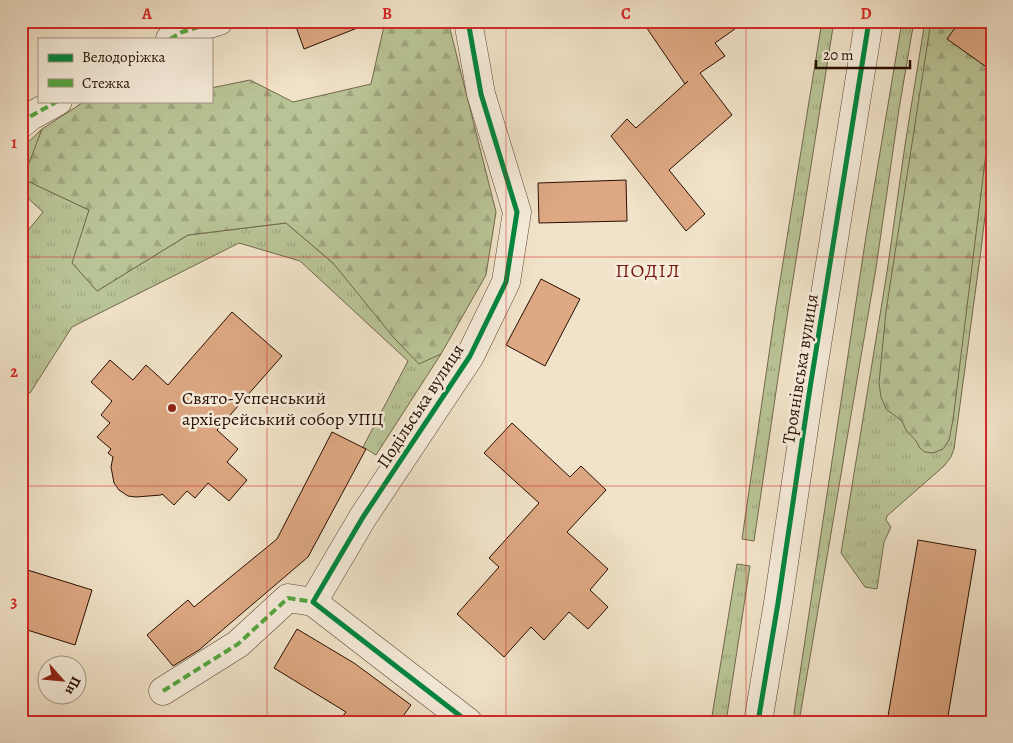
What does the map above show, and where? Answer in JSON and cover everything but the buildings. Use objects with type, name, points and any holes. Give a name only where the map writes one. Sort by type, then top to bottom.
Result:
[{"type":"street","points":[[172,38],[182,32],[219,21]]},
{"type":"street","name":"Подільська вулиця","points":[[312,602],[363,517],[470,356],[506,282],[517,212],[481,94],[468,21]]},
{"type":"street","name":"Троянівська вулиця","points":[[758,722],[869,21]]},
{"type":"street","points":[[21,124],[56,102]]},
{"type":"street","points":[[163,691],[238,644],[288,598],[312,602],[468,722]]},
{"type":"green space","points":[[383,21],[448,21],[496,212],[486,275],[441,354],[419,364],[394,338],[333,263],[286,223],[188,235],[97,291],[72,263],[89,210],[23,179],[42,129],[83,102],[212,102],[212,88],[250,80],[293,102],[371,84],[384,26]]},
{"type":"green space","points":[[822,21],[834,21],[754,541],[742,539],[776,306]]},
{"type":"green space","points":[[902,21],[914,21],[876,268],[799,722],[797,722],[794,713],[866,236]]},
{"type":"green space","points":[[925,21],[982,21],[992,66],[992,156],[954,449],[944,466],[887,516],[886,520],[891,527],[884,542],[877,589],[865,587],[841,553],[887,272]]},
{"type":"green space","points":[[931,21],[979,21],[974,54],[990,70],[992,75],[992,134],[986,153],[953,420],[949,440],[943,449],[933,453],[925,452],[920,448],[906,430],[902,421],[886,409],[881,397],[879,383],[886,311]]},
{"type":"green space","points":[[42,129],[24,179],[89,210],[73,263],[97,291],[188,235],[286,223],[333,263],[419,363],[441,354],[376,455],[363,447],[408,361],[300,261],[239,243],[72,327],[30,393],[21,391],[21,239],[43,212],[21,192],[21,149]]},
{"type":"green space","points":[[737,564],[750,566],[726,722],[711,722]]},
{"type":"marked path","points":[[172,38],[182,32],[219,21]]},
{"type":"marked path","points":[[21,124],[56,102]]},
{"type":"marked path","points":[[163,691],[238,644],[288,598],[313,602]]},
{"type":"cycle path","points":[[468,21],[481,94],[517,212],[506,282],[470,356],[363,517],[313,602],[468,722]]},
{"type":"cycle path","points":[[758,722],[869,21]]},
{"type":"place","name":"Свято-Успенський архієрейський собор УПЦ","points":[[172,408]]},
{"type":"district","name":"ПОДІЛ","points":[[648,270]]}]
